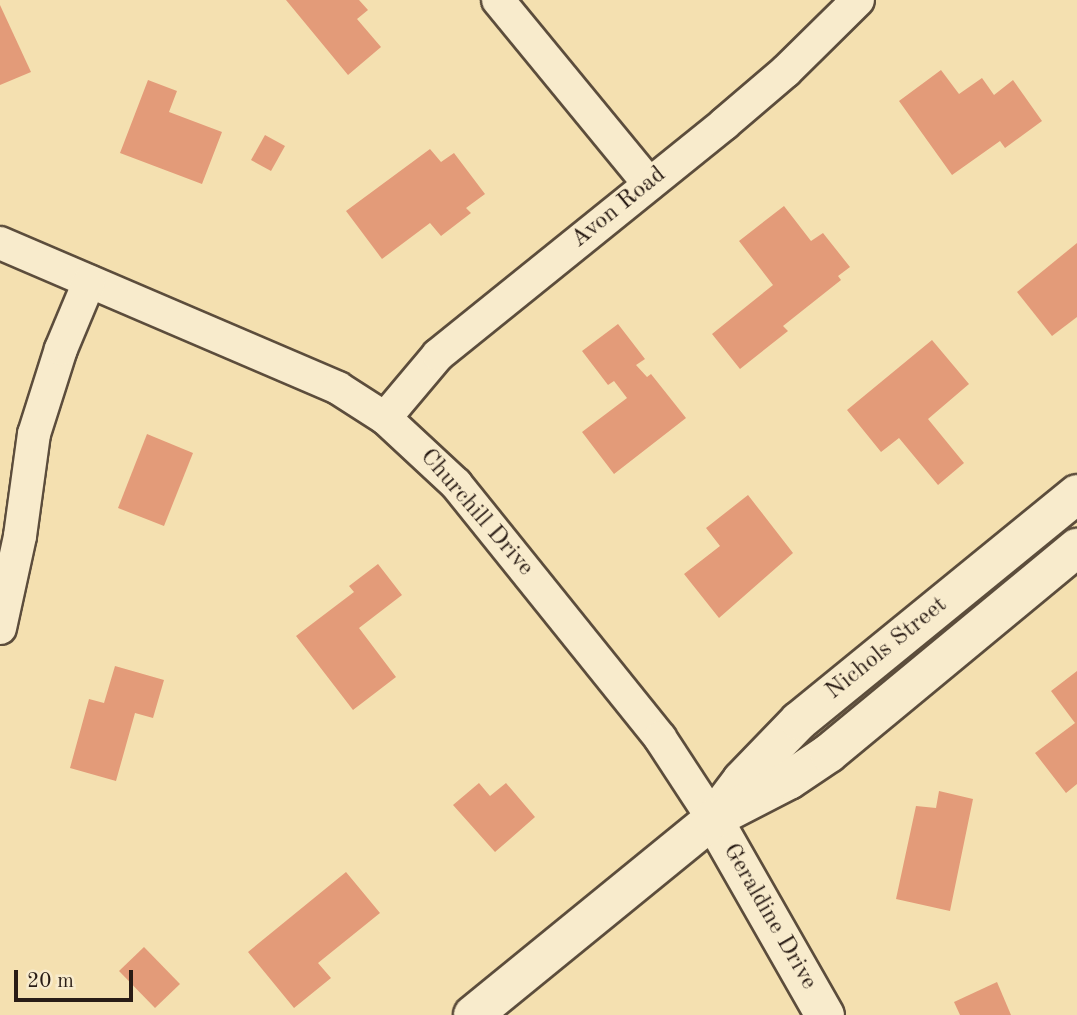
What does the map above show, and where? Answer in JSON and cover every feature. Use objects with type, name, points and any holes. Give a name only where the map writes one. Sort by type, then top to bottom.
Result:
[{"type":"main road","name":"Nichols Street","points":[[713,819],[742,779],[799,720],[1077,494]]},
{"type":"main road","name":"Nichols Street","points":[[473,1015],[713,819],[789,780],[829,753],[1077,548]]},
{"type":"main road","name":"Geraldine Drive","points":[[713,819],[825,1015]]},
{"type":"street","points":[[498,0],[649,184]]},
{"type":"street","name":"Avon Road","points":[[385,418],[438,355],[786,71],[858,0]]},
{"type":"street","name":"Churchill Drive","points":[[0,243],[338,388],[385,418],[456,484],[660,738],[713,819]]},
{"type":"street","points":[[0,628],[20,536],[34,433],[57,359],[89,282]]},
{"type":"building","points":[[286,0],[359,0],[368,10],[357,19],[381,47],[348,75]]},
{"type":"building","points":[[0,5],[31,72],[0,85]]},
{"type":"building","points":[[941,70],[959,94],[982,78],[994,95],[1013,80],[1042,121],[1005,148],[1000,141],[952,175],[899,101]]},
{"type":"building","points":[[148,80],[177,91],[169,112],[222,132],[202,184],[120,153]]},
{"type":"building","points":[[265,135],[285,146],[271,171],[251,160]]},
{"type":"building","points":[[430,149],[441,162],[454,153],[485,194],[466,208],[471,213],[441,236],[430,223],[382,259],[346,211]]},
{"type":"building","points":[[784,206],[811,241],[823,233],[850,267],[838,276],[841,280],[783,326],[788,331],[740,369],[712,334],[773,285],[739,241]]},
{"type":"building","points":[[1077,243],[1077,317],[1052,336],[1017,292]]},
{"type":"building","points":[[618,324],[645,359],[636,365],[647,377],[651,374],[686,418],[614,474],[582,432],[627,398],[614,381],[608,385],[582,351]]},
{"type":"building","points":[[932,340],[969,384],[928,419],[964,463],[938,485],[899,438],[881,452],[847,410]]},
{"type":"building","points":[[147,434],[193,453],[164,526],[118,508]]},
{"type":"building","points":[[748,495],[793,553],[719,618],[684,574],[720,546],[706,528]]},
{"type":"building","points":[[378,564],[402,595],[359,628],[396,677],[353,710],[296,636],[354,592],[349,586]]},
{"type":"building","points":[[115,666],[164,680],[153,718],[135,713],[116,781],[70,768],[89,699],[104,703]]},
{"type":"building","points":[[1077,671],[1077,784],[1066,793],[1035,753],[1075,723],[1051,691]]},
{"type":"building","points":[[479,783],[490,796],[506,783],[535,817],[495,852],[453,805]]},
{"type":"building","points":[[939,791],[973,799],[950,911],[896,899],[916,806],[936,808]]},
{"type":"building","points":[[346,872],[380,913],[318,963],[331,978],[294,1008],[248,952]]},
{"type":"building","points":[[144,947],[180,984],[155,1008],[119,971]]},
{"type":"building","points":[[997,982],[1011,1015],[960,1015],[954,1002]]}]
